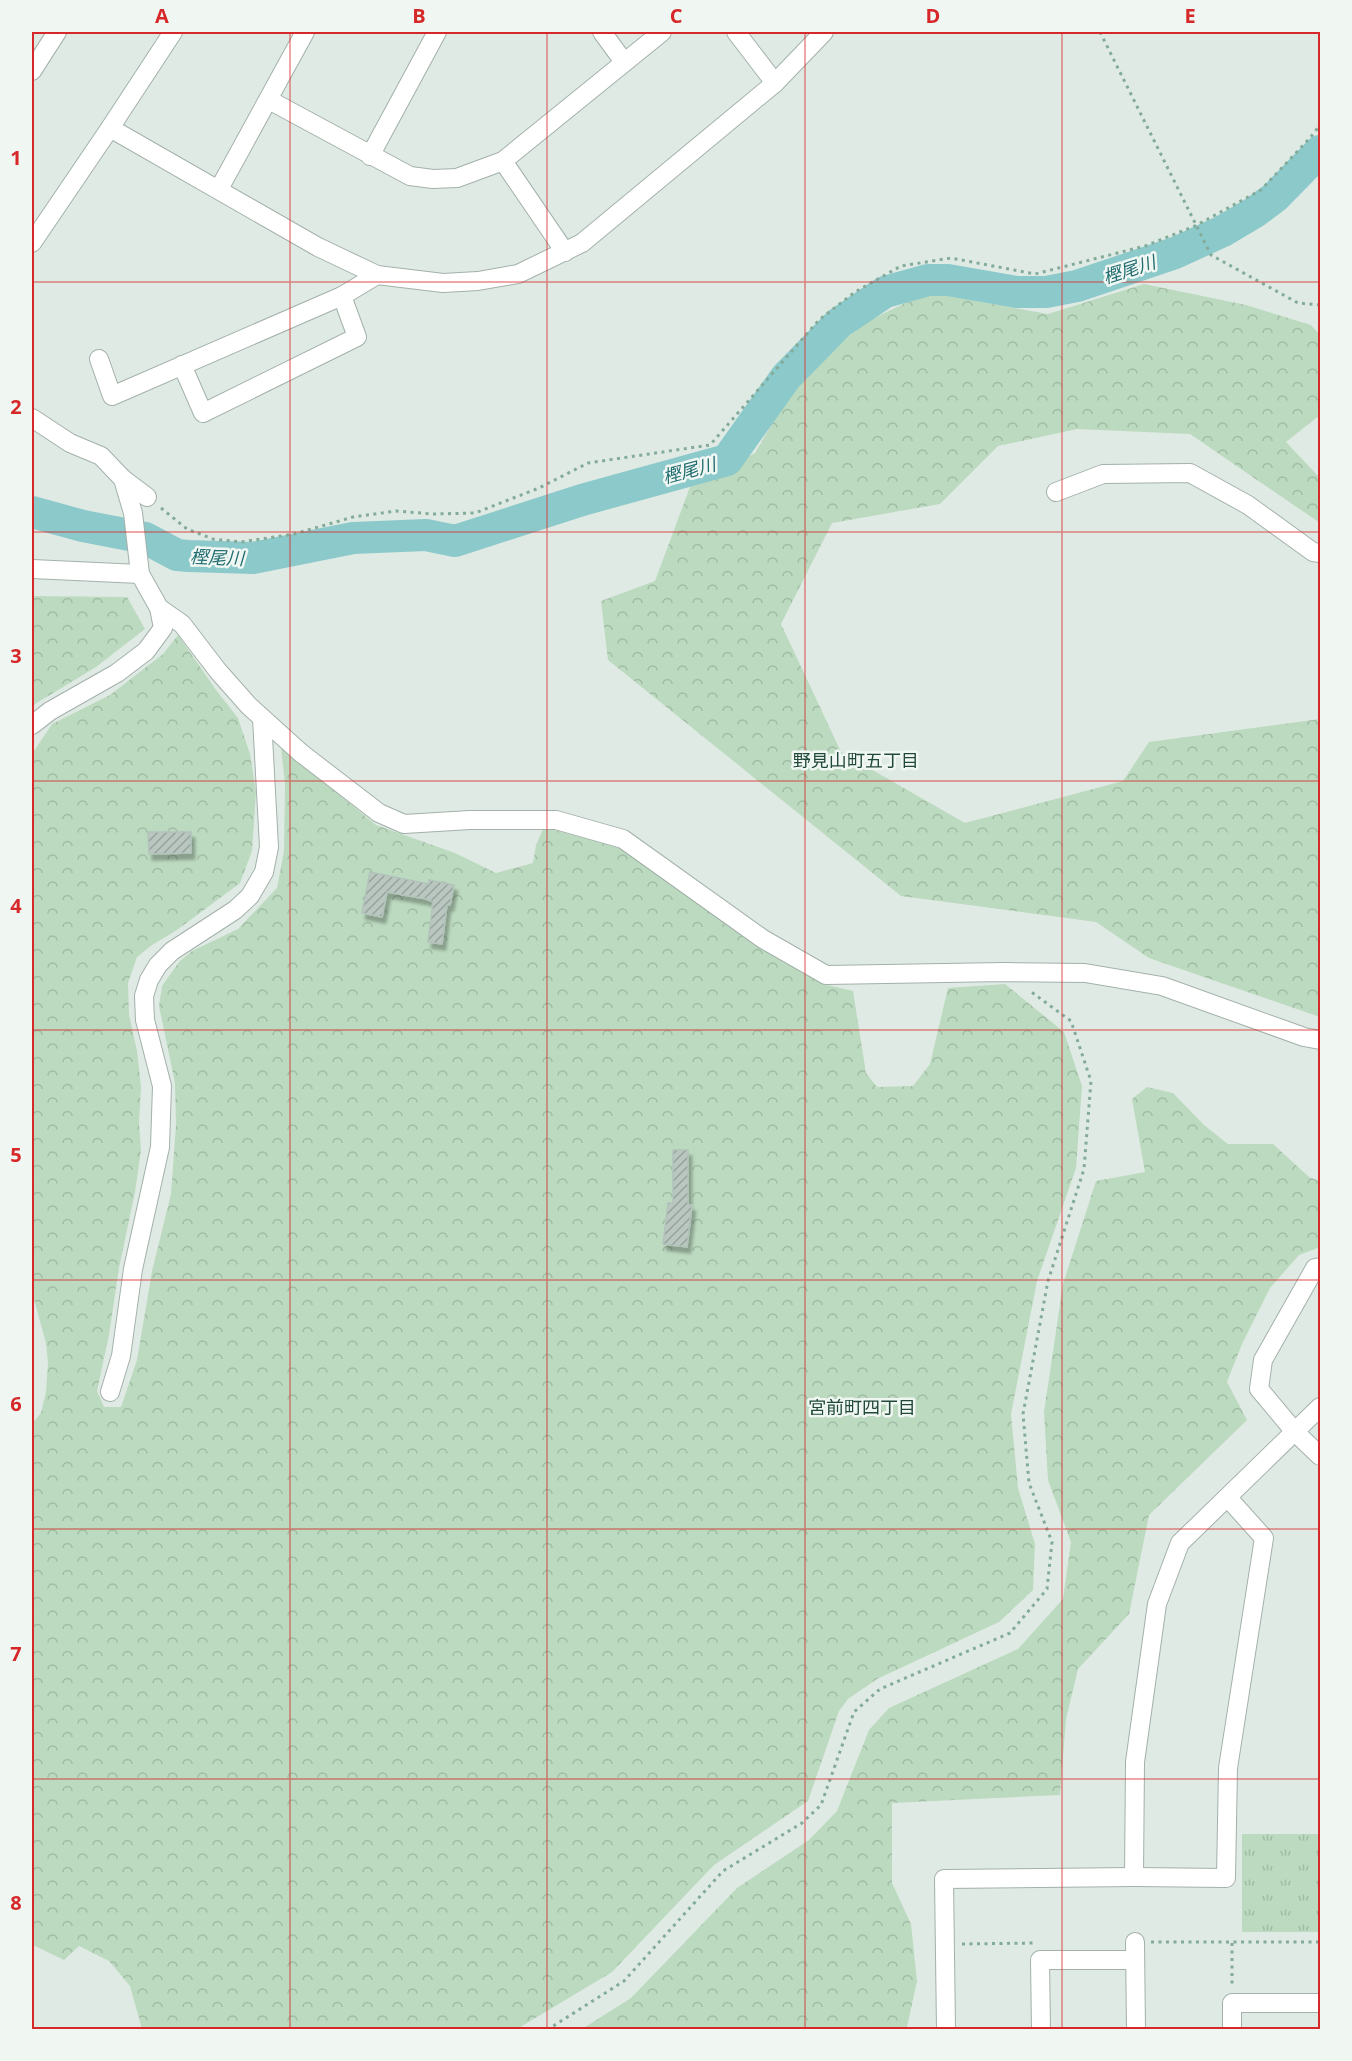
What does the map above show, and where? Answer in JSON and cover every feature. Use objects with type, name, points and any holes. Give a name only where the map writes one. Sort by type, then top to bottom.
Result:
[{"type":"street","points":[[32,71],[57,32]]},
{"type":"street","points":[[32,243],[173,32]]},
{"type":"street","points":[[219,189],[305,32]]},
{"type":"street","points":[[370,156],[437,32]]},
{"type":"street","points":[[602,32],[624,62]]},
{"type":"street","points":[[269,100],[410,176],[433,179],[457,178],[504,161],[662,32]]},
{"type":"street","points":[[736,32],[774,82]]},
{"type":"street","points":[[110,128],[318,247],[376,275],[443,283],[478,281],[518,274],[582,243],[774,82],[824,32]]},
{"type":"street","points":[[504,161],[565,252]]},
{"type":"street","points":[[99,359],[112,396],[342,296],[376,275]]},
{"type":"street","points":[[182,364],[203,413],[357,337],[342,296]]},
{"type":"street","points":[[32,418],[70,443],[101,456],[123,479],[147,497]]},
{"type":"street","points":[[1056,492],[1103,474],[1190,473],[1248,505],[1313,552],[1320,553]]},
{"type":"street","points":[[32,725],[50,711],[117,673],[146,651],[163,628],[159,608],[140,574],[134,513],[123,479]]},
{"type":"street","points":[[32,569],[140,574]]},
{"type":"street","points":[[159,608],[182,624],[218,671],[262,718],[301,753],[378,813],[404,824],[470,820],[556,820],[623,839],[763,939],[826,975],[1085,973],[1162,986],[1304,1037],[1320,1040]]},
{"type":"street","points":[[110,1392],[121,1356],[134,1269],[160,1148],[162,1086],[145,1020],[144,996],[149,980],[158,965],[172,951],[235,910],[250,896],[264,872],[269,847],[262,718]]},
{"type":"street","points":[[1320,1267],[1315,1268],[1263,1360],[1260,1389],[1295,1432],[1320,1456]]},
{"type":"street","points":[[1134,1876],[1135,1762],[1156,1604],[1180,1543],[1320,1407]]},
{"type":"street","points":[[946,2030],[944,1879],[1134,1876],[1226,1878],[1228,1768],[1264,1538],[1228,1498]]},
{"type":"street","points":[[1041,2030],[1040,1960],[1135,1951],[1136,2030]]},
{"type":"street","points":[[1232,2030],[1232,2003],[1320,2003]]},
{"type":"path","points":[[1100,32],[1211,255],[1298,303],[1320,305]]},
{"type":"path","points":[[147,497],[187,529],[213,539],[241,542],[294,534],[353,517],[396,511],[433,514],[475,513],[539,488],[588,463],[710,445],[819,320],[855,292],[901,266],[951,258],[1035,274],[1144,246],[1195,226],[1262,190],[1320,125]]},
{"type":"path","points":[[548,2030],[624,1981],[723,1871],[802,1823],[821,1805],[854,1712],[880,1689],[1010,1633],[1047,1589],[1052,1542],[1029,1483],[1023,1414],[1047,1281],[1084,1169],[1091,1081],[1071,1020],[1004,972]]},
{"type":"path","points":[[1135,1951],[1232,1943],[1320,1942]]},
{"type":"path","points":[[1232,1943],[1232,2003]]},
{"type":"green space","points":[[1144,284],[1246,305],[1311,325],[1320,335],[1320,415],[1286,442],[1320,478],[1320,523],[1190,434],[1077,429],[998,446],[940,504],[832,523],[781,624],[841,752],[965,823],[1123,781],[1149,742],[1320,719],[1320,1017],[1149,958],[1096,922],[901,896],[608,660],[601,601],[655,581],[690,487],[755,453],[799,378],[866,322],[928,292],[1048,314]]},
{"type":"green space","points":[[32,596],[127,597],[145,629],[96,667],[35,704],[32,709]]},
{"type":"green space","points":[[178,635],[238,718],[250,754],[256,792],[252,851],[240,883],[137,957],[128,983],[129,1015],[137,1051],[141,1087],[139,1123],[141,1150],[97,1391],[104,1407],[121,1407],[137,1360],[152,1271],[171,1194],[176,1125],[175,1083],[159,1006],[162,986],[179,962],[192,951],[238,929],[277,888],[284,851],[285,784],[281,747],[376,825],[455,853],[496,873],[533,863],[536,845],[544,827],[621,848],[754,945],[823,984],[853,991],[866,1073],[877,1087],[913,1086],[930,1064],[948,988],[1005,984],[1064,1032],[1082,1086],[1076,1168],[1037,1281],[1011,1414],[1018,1488],[1035,1544],[1033,1590],[999,1622],[877,1679],[848,1699],[839,1711],[808,1801],[714,1865],[612,1972],[517,2029],[142,2029],[130,1986],[109,1961],[79,1946],[64,1960],[33,1945],[32,1942],[32,1424],[41,1413],[46,1392],[48,1363],[46,1343],[32,1292],[32,754],[52,724],[110,695],[163,654]]},
{"type":"green space","points":[[1147,1087],[1173,1093],[1204,1125],[1228,1144],[1273,1144],[1309,1177],[1320,1181],[1320,1247],[1299,1255],[1270,1288],[1242,1344],[1227,1382],[1247,1420],[1149,1515],[1129,1614],[1078,1669],[1066,1719],[1060,1795],[892,1803],[892,1883],[911,1924],[917,1981],[907,2027],[903,2029],[582,2029],[631,1998],[737,1888],[809,1840],[837,1811],[869,1730],[889,1708],[1018,1649],[1063,1599],[1071,1542],[1048,1480],[1044,1412],[1063,1284],[1096,1181],[1145,1172],[1132,1099]]},
{"type":"green space","points":[[1242,1834],[1320,1834],[1320,1932],[1242,1932]]},
{"type":"building","points":[[148,832],[191,832],[191,853],[149,854]]},
{"type":"building","points":[[370,872],[429,884],[429,880],[454,885],[450,905],[447,905],[442,944],[428,942],[433,902],[426,899],[387,892],[382,917],[362,913]]},
{"type":"building","points":[[673,1150],[688,1150],[688,1205],[692,1205],[687,1247],[663,1244],[668,1203],[673,1203]]},
{"type":"waterway","name":"樫尾川","points":[[32,512],[83,526],[145,538],[177,555],[189,556],[253,558],[353,538],[426,535],[455,541],[582,500],[727,460],[786,377],[839,323],[885,292],[928,280],[948,280],[1017,292],[1046,292],[1077,286],[1175,253],[1223,231],[1275,197],[1320,151]]},
{"type":"district","name":"野見山町五丁目","points":[[856,760]]},
{"type":"district","name":"宮前町四丁目","points":[[862,1407]]}]
